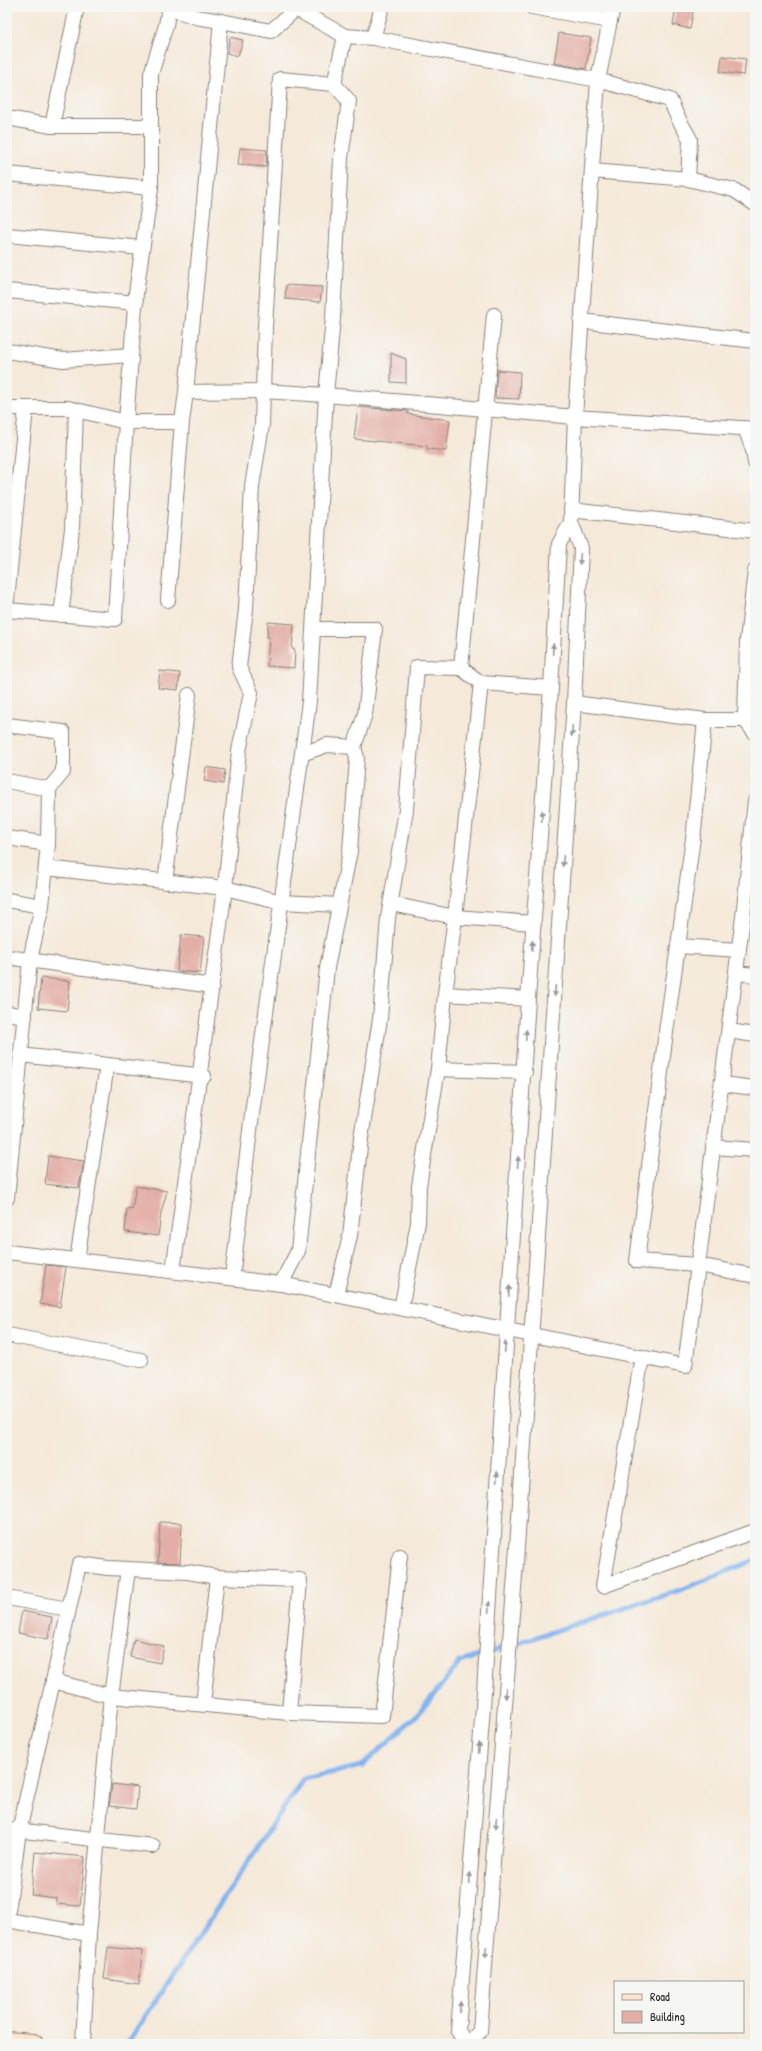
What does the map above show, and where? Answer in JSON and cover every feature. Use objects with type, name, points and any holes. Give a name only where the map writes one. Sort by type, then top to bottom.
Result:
[{"type":"street","points":[[52,126],[77,7]]},
{"type":"street","points":[[196,17],[208,7]]},
{"type":"street","points":[[373,38],[382,7]]},
{"type":"street","points":[[532,7],[611,14],[598,80],[575,417],[571,516],[581,548],[574,703],[532,1335],[480,2031],[467,2044],[458,2031],[485,1662],[506,1330],[525,1072],[528,999],[551,688],[559,544],[571,516]]},
{"type":"street","points":[[7,610],[115,619],[131,355],[142,248],[151,188],[151,74],[166,25],[165,8],[196,17],[271,31],[296,8],[345,36],[373,38],[598,80],[670,100],[690,139],[688,179]]},
{"type":"street","points":[[168,600],[182,422],[221,22]]},
{"type":"street","points":[[334,84],[345,36]]},
{"type":"street","points":[[174,1271],[202,1076],[240,751],[251,693],[240,667],[246,609],[252,486],[262,425],[265,320],[280,79],[334,84],[349,101],[341,158],[333,318],[326,395],[309,702],[253,1106],[232,1278]]},
{"type":"street","points":[[7,118],[52,126],[151,126]]},
{"type":"street","points":[[592,171],[688,179],[734,190],[755,204]]},
{"type":"street","points":[[7,174],[151,188]]},
{"type":"street","points":[[7,235],[142,248]]},
{"type":"street","points":[[7,291],[136,302]]},
{"type":"street","points":[[461,668],[484,409],[494,315]]},
{"type":"street","points":[[582,321],[755,341]]},
{"type":"street","points":[[7,351],[63,360],[131,355]]},
{"type":"street","points":[[186,392],[263,391],[326,395],[575,417],[750,428],[755,463]]},
{"type":"street","points":[[7,408],[68,408],[126,422],[182,422]]},
{"type":"street","points":[[7,600],[26,408]]},
{"type":"street","points":[[61,615],[72,529],[76,410]]},
{"type":"street","points":[[571,516],[755,531]]},
{"type":"street","points":[[755,572],[745,720],[755,733]]},
{"type":"street","points":[[281,1284],[298,1251],[326,968],[350,851],[357,758],[354,747],[365,714],[375,629],[314,629]]},
{"type":"street","points":[[336,1295],[350,1236],[361,1138],[380,1019],[390,904],[406,810],[417,667],[461,668],[481,683],[551,688]]},
{"type":"street","points":[[401,1308],[418,1223],[419,1186],[438,1069],[445,994],[481,683]]},
{"type":"street","points":[[165,882],[189,695]]},
{"type":"street","points":[[574,703],[705,720],[745,720]]},
{"type":"street","points":[[705,720],[694,831],[637,1261],[698,1265],[755,1276]]},
{"type":"street","points":[[7,725],[63,732],[63,772],[49,789],[48,844],[42,906],[30,960],[20,1055],[12,1073],[11,1126],[7,1190]]},
{"type":"street","points":[[302,754],[326,746],[354,747]]},
{"type":"street","points":[[7,781],[49,789]]},
{"type":"street","points":[[7,1252],[281,1284],[685,1366],[739,950],[749,918],[755,801]]},
{"type":"street","points":[[7,838],[48,844]]},
{"type":"street","points":[[46,868],[225,888],[282,902],[339,905]]},
{"type":"street","points":[[7,900],[42,906]]},
{"type":"street","points":[[390,904],[455,917],[534,923]]},
{"type":"street","points":[[678,946],[739,950]]},
{"type":"street","points":[[7,957],[212,986]]},
{"type":"street","points":[[736,973],[755,975]]},
{"type":"street","points":[[445,994],[528,999]]},
{"type":"street","points":[[7,1013],[25,1016]]},
{"type":"street","points":[[729,1031],[755,1035]]},
{"type":"street","points":[[20,1055],[202,1076]]},
{"type":"street","points":[[77,1260],[107,1065]]},
{"type":"street","points":[[438,1069],[525,1072]]},
{"type":"street","points":[[722,1084],[755,1088]]},
{"type":"street","points":[[713,1147],[755,1150]]},
{"type":"street","points":[[7,1335],[141,1360]]},
{"type":"street","points":[[642,1357],[603,1586],[755,1531]]},
{"type":"street","points":[[53,1681],[111,1696],[289,1713],[382,1716],[400,1556]]},
{"type":"street","points":[[89,1934],[7,1919],[13,1830],[53,1681],[79,1564],[128,1569],[188,1572],[217,1577],[300,1580],[289,1713]]},
{"type":"street","points":[[83,2044],[89,1934],[97,1839],[111,1696],[128,1569]]},
{"type":"street","points":[[203,1704],[217,1577]]},
{"type":"street","points":[[7,1598],[68,1609]]},
{"type":"street","points":[[13,1830],[153,1846]]},
{"type":"street","points":[[7,2042],[33,2044]]},
{"type":"building","points":[[676,7],[694,7],[690,29],[673,25]]},
{"type":"building","points":[[559,33],[591,38],[586,69],[554,63]]},
{"type":"building","points":[[230,37],[243,40],[238,56],[227,53]]},
{"type":"building","points":[[722,56],[746,59],[744,75],[720,72]]},
{"type":"building","points":[[240,148],[267,150],[266,167],[238,165]]},
{"type":"building","points":[[286,285],[322,287],[320,302],[285,299]]},
{"type":"building","points":[[391,353],[406,359],[406,383],[391,382]]},
{"type":"building","points":[[497,370],[520,372],[519,399],[495,398]]},
{"type":"building","points":[[358,407],[408,411],[408,414],[450,420],[446,451],[427,449],[427,446],[354,439]]},
{"type":"building","points":[[268,622],[294,624],[292,649],[295,650],[294,668],[267,666],[269,637],[267,637]]},
{"type":"building","points":[[160,671],[180,673],[178,690],[158,688]]},
{"type":"building","points":[[206,767],[225,770],[223,784],[204,781]]},
{"type":"building","points":[[181,935],[204,937],[200,973],[177,971]]},
{"type":"building","points":[[41,978],[70,981],[67,1011],[38,1008]]},
{"type":"building","points":[[48,1156],[84,1161],[79,1188],[45,1184]]},
{"type":"building","points":[[136,1186],[167,1191],[161,1213],[158,1236],[125,1232],[127,1208],[132,1209]]},
{"type":"building","points":[[46,1265],[66,1267],[60,1307],[40,1304]]},
{"type":"building","points":[[160,1522],[182,1523],[180,1563],[158,1562]]},
{"type":"building","points":[[22,1611],[52,1617],[48,1639],[18,1633]]},
{"type":"building","points":[[134,1639],[164,1646],[160,1663],[130,1657]]},
{"type":"building","points":[[112,1784],[138,1787],[136,1809],[109,1806]]},
{"type":"building","points":[[35,1852],[85,1857],[80,1906],[56,1904],[56,1898],[31,1895]]},
{"type":"building","points":[[108,1947],[142,1951],[139,1984],[104,1979]]},
{"type":"waterway","points":[[127,2044],[303,1779],[362,1766],[419,1713],[460,1662],[683,1589],[755,1560]]}]
